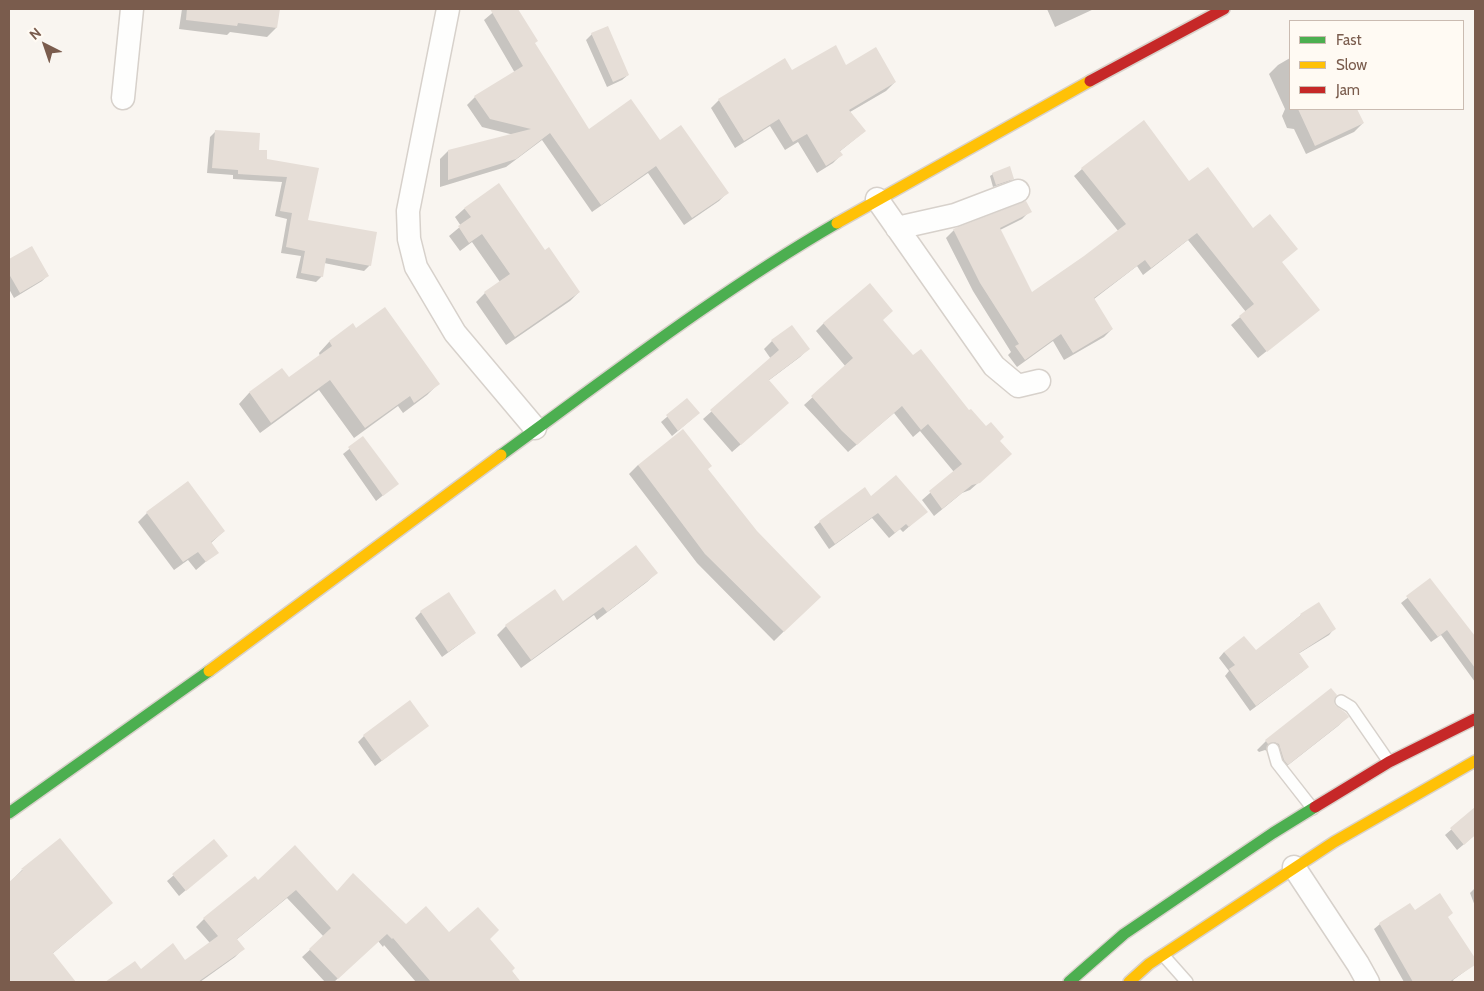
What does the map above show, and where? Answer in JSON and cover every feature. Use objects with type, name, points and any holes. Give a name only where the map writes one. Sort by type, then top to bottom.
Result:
[{"type":"street","points":[[123,98],[132,9]]},
{"type":"street","points":[[448,9],[408,212],[409,239],[416,267],[454,333],[535,428]]},
{"type":"street","points":[[9,813],[96,753],[535,428],[767,266],[877,199],[1079,86],[1224,9]]},
{"type":"street","points":[[897,228],[955,214],[1018,191]]},
{"type":"street","points":[[877,199],[994,366],[1018,386],[1039,381]]},
{"type":"street","points":[[1068,982],[1124,934],[1274,833],[1389,762],[1422,751],[1475,720]]},
{"type":"street","points":[[1129,982],[1149,964],[1294,867],[1434,777],[1475,761]]},
{"type":"street","points":[[1294,867],[1368,982]]},
{"type":"lane","points":[[1341,701],[1351,707],[1389,762]]},
{"type":"lane","points":[[1273,750],[1277,763],[1313,809]]},
{"type":"lane","points":[[1164,955],[1187,982]]},
{"type":"building","points":[[187,9],[280,9],[277,28],[238,23],[237,26],[186,20]]},
{"type":"building","points":[[490,9],[518,9],[538,41],[535,43],[589,129],[631,99],[660,140],[681,125],[729,193],[692,218],[656,166],[601,205],[550,133],[516,159],[448,180],[448,150],[531,129],[490,119],[474,96],[523,66]]},
{"type":"building","points":[[608,26],[629,75],[613,82],[591,33]]},
{"type":"building","points":[[836,45],[846,65],[876,47],[896,82],[849,110],[866,131],[840,151],[843,155],[826,166],[807,134],[793,142],[779,119],[744,141],[718,99],[785,58],[792,70]]},
{"type":"building","points":[[1298,110],[1358,110],[1364,123],[1315,146]]},
{"type":"building","points":[[1144,120],[1189,181],[1208,167],[1253,228],[1270,214],[1298,249],[1282,262],[1320,310],[1267,352],[1239,316],[1254,304],[1197,233],[1151,268],[1145,260],[1094,298],[1113,329],[1073,353],[1061,334],[1025,360],[1015,346],[1019,344],[980,283],[953,229],[1026,201],[1032,212],[1000,228],[1032,292],[1126,224],[1081,168]]},
{"type":"building","points":[[215,130],[260,133],[259,150],[267,150],[267,159],[319,168],[308,220],[377,232],[371,266],[326,258],[323,277],[301,273],[305,251],[286,247],[292,213],[280,211],[287,177],[238,174],[238,170],[212,168]]},
{"type":"building","points":[[1010,166],[1014,179],[996,185],[992,173]]},
{"type":"building","points":[[499,183],[545,250],[549,247],[580,292],[515,337],[484,292],[510,274],[482,234],[469,243],[458,226],[471,217],[464,208]]},
{"type":"building","points":[[32,246],[49,276],[20,293],[9,274],[9,259]]},
{"type":"building","points":[[870,283],[893,311],[883,320],[913,355],[921,349],[969,410],[971,409],[986,426],[991,422],[1004,437],[1000,441],[1012,454],[980,483],[972,485],[942,509],[929,491],[962,464],[928,424],[921,430],[902,406],[857,445],[811,396],[853,358],[823,323]]},
{"type":"building","points":[[385,307],[440,384],[414,403],[410,396],[365,428],[330,380],[271,423],[249,392],[282,368],[289,377],[332,346],[329,341],[353,323],[356,328]]},
{"type":"building","points":[[792,325],[810,349],[769,380],[789,403],[741,445],[710,410],[779,350],[771,340]]},
{"type":"building","points":[[687,398],[700,413],[678,431],[666,415]]},
{"type":"building","points":[[683,429],[712,466],[708,469],[757,531],[821,597],[784,632],[705,554],[638,465]]},
{"type":"building","points":[[363,436],[399,484],[383,496],[348,447]]},
{"type":"building","points":[[896,475],[928,512],[909,527],[906,524],[895,533],[878,513],[835,544],[819,521],[865,487],[871,496]]},
{"type":"building","points":[[188,481],[225,531],[211,542],[219,553],[206,562],[198,552],[183,562],[146,512]]},
{"type":"building","points":[[636,545],[658,573],[607,612],[603,607],[531,660],[505,625],[555,589],[563,601]]},
{"type":"building","points":[[1430,578],[1475,636],[1475,668],[1447,630],[1438,637],[1406,596]]},
{"type":"building","points":[[449,592],[476,633],[448,652],[420,611]]},
{"type":"building","points":[[1319,602],[1336,629],[1299,653],[1309,667],[1256,706],[1229,669],[1235,665],[1224,652],[1244,636],[1256,650],[1300,614]]},
{"type":"building","points":[[1331,688],[1337,695],[1334,700],[1335,705],[1349,717],[1288,765],[1284,760],[1279,744],[1274,742],[1268,744],[1265,740]]},
{"type":"building","points":[[410,700],[429,726],[382,761],[363,735]]},
{"type":"building","points":[[1475,807],[1475,835],[1464,845],[1450,828]]},
{"type":"building","points":[[60,838],[113,903],[53,953],[76,982],[9,982],[9,882],[23,870],[21,869]]},
{"type":"building","points":[[214,839],[228,856],[186,891],[172,874]]},
{"type":"building","points":[[295,845],[337,891],[353,873],[406,924],[426,906],[449,932],[478,907],[499,930],[490,939],[515,968],[512,971],[521,982],[431,982],[393,938],[387,934],[338,979],[309,949],[331,928],[296,890],[237,939],[245,949],[198,982],[105,982],[135,961],[141,969],[173,943],[185,960],[218,936],[203,918],[255,876],[258,880]]},
{"type":"building","points":[[1440,893],[1453,913],[1448,917],[1475,958],[1475,965],[1449,982],[1413,982],[1379,923],[1410,903],[1415,910]]},
{"type":"traffic: fast","points":[[501,455],[708,305],[793,249],[837,223]]},
{"type":"traffic: fast","points":[[9,813],[209,671]]},
{"type":"traffic: fast","points":[[1069,982],[1124,934],[1273,833],[1315,807]]},
{"type":"traffic: slow","points":[[837,223],[1090,81]]},
{"type":"traffic: slow","points":[[209,671],[501,455]]},
{"type":"traffic: slow","points":[[1129,982],[1149,964],[1334,842],[1475,761]]},
{"type":"traffic: jam","points":[[1090,81],[1224,9]]},
{"type":"traffic: jam","points":[[1315,807],[1389,762],[1475,719]]}]
